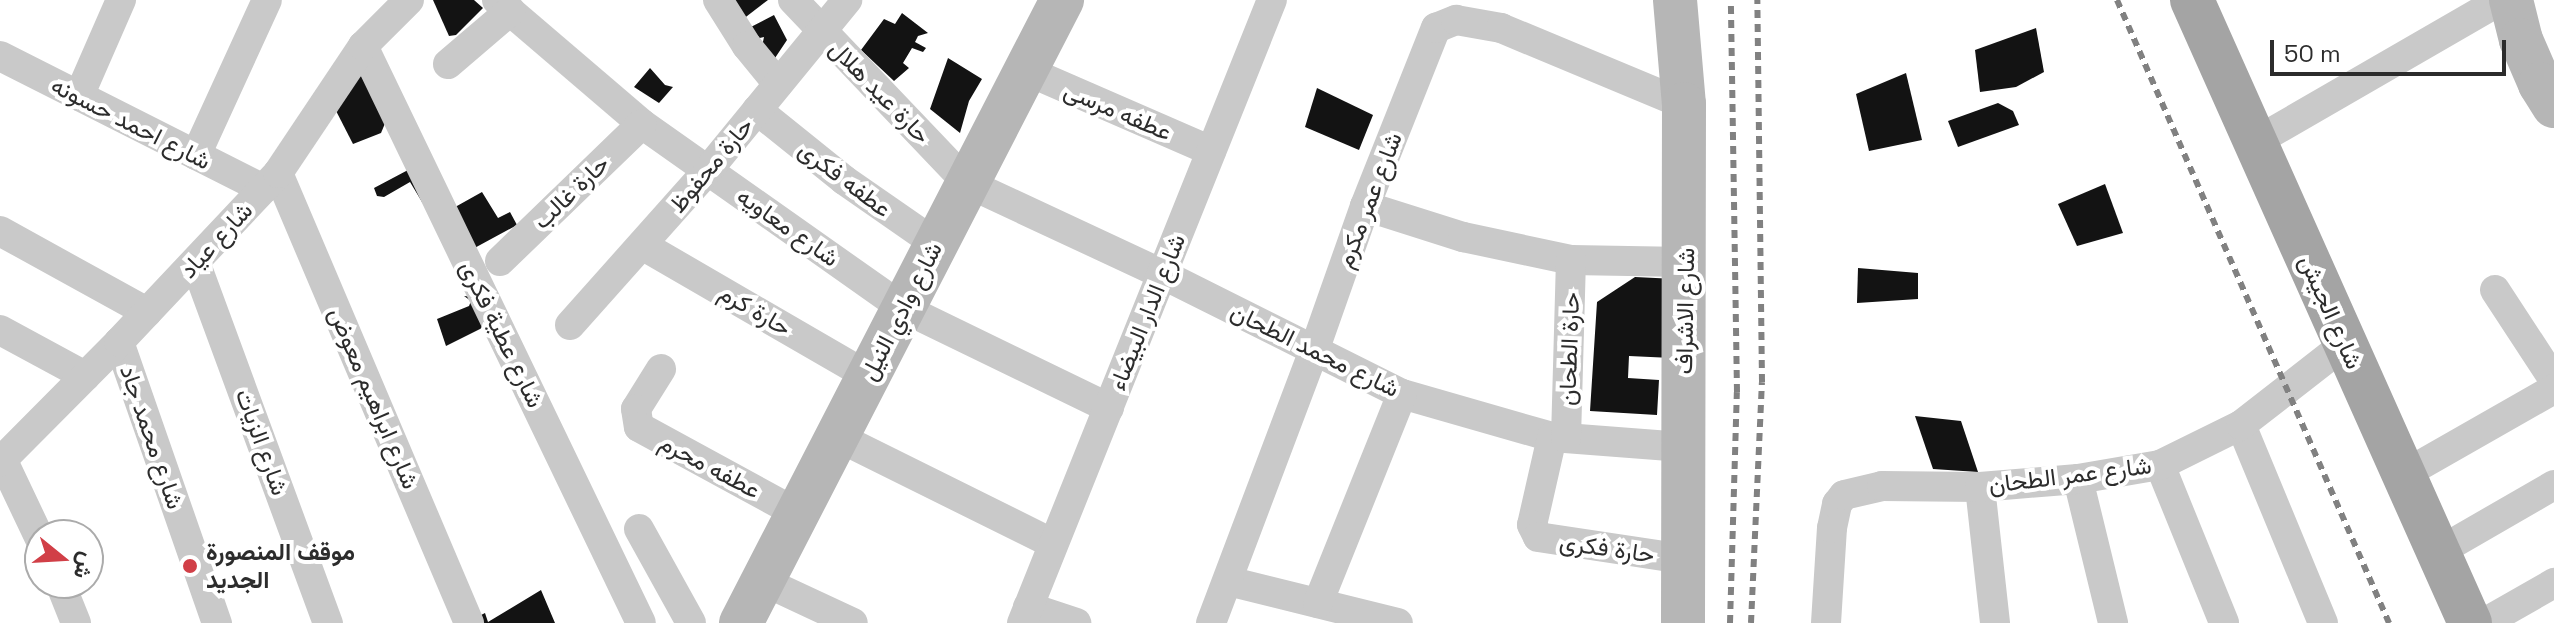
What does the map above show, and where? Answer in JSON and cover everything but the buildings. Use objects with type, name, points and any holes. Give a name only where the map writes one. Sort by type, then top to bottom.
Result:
[{"type":"main road","name":"شارع الجيش","points":[[2192,0],[2470,623]]},
{"type":"street","points":[[79,96],[121,0]]},
{"type":"street","points":[[196,155],[267,0]]},
{"type":"street","points":[[718,0],[747,46],[778,84]]},
{"type":"street","name":"حارة عيد هلال","points":[[793,0],[967,183]]},
{"type":"street","name":"حارة محفوظ","points":[[570,325],[708,170],[847,0]]},
{"type":"street","name":"شارع وادي النيل","points":[[741,623],[1062,0]]},
{"type":"street","name":"شارع الدار البيضاء","points":[[1025,615],[1272,0]]},
{"type":"street","name":"شارع الاشراف","points":[[1675,0],[1684,104],[1683,623]]},
{"type":"street","name":"شارع عياد","points":[[1,460],[119,342],[270,181],[363,46],[401,2]]},
{"type":"street","points":[[2255,142],[2486,4],[2521,40],[2540,84],[2554,106]]},
{"type":"street","points":[[448,64],[504,6]]},
{"type":"street","name":"شارع معاويه","points":[[504,6],[642,124],[903,308],[1109,408]]},
{"type":"street","name":"شارع عمر مكرم","points":[[1211,623],[1429,39],[1443,23],[1473,21],[1501,28],[1684,104]]},
{"type":"street","name":"شارع عطية فكرى","points":[[363,46],[641,623]]},
{"type":"street","name":"شارع احمد حسونه","points":[[0,56],[196,155],[270,181]]},
{"type":"street","name":"عطفه مرسى","points":[[1025,70],[1211,151]]},
{"type":"street","name":"عطفه فكرى","points":[[757,110],[844,180],[936,244]]},
{"type":"street","name":"حارة غالب","points":[[500,261],[642,124]]},
{"type":"street","name":"شارع ابراهيم معوض","points":[[270,181],[469,623]]},
{"type":"street","name":"شارع محمد الطحان","points":[[967,183],[1162,274],[1402,394],[1559,437],[1683,447]]},
{"type":"street","points":[[1365,206],[1463,237],[1571,260],[1686,262]]},
{"type":"street","points":[[0,231],[147,312]]},
{"type":"street","name":"حارة كرم","points":[[642,245],[868,376]]},
{"type":"street","name":"حارة الطحان","points":[[1559,437],[1571,260]]},
{"type":"street","name":"شارع الزيات","points":[[195,262],[328,623]]},
{"type":"street","points":[[2495,290],[2554,380]]},
{"type":"street","points":[[0,330],[85,376]]},
{"type":"street","name":"شارع محمد جاد","points":[[119,342],[217,623]]},
{"type":"street","name":"شارع عمر الطحان","points":[[1826,623],[1832,528],[1837,504],[1844,495],[1860,489],[1980,487],[2078,479],[2160,465],[2241,425],[2345,344]]},
{"type":"street","name":"عطفه محرم","points":[[661,369],[636,409],[639,427],[797,513]]},
{"type":"street","points":[[2403,475],[2554,389]]},
{"type":"street","points":[[1318,603],[1402,394]]},
{"type":"street","points":[[2241,425],[2323,623]]},
{"type":"street","points":[[836,436],[1052,543]]},
{"type":"street","name":"حارة فكرى","points":[[1559,437],[1532,525],[1538,537],[1684,559]]},
{"type":"street","points":[[1,460],[30,519]]},
{"type":"street","points":[[2160,465],[2224,623]]},
{"type":"street","points":[[2078,479],[2113,623]]},
{"type":"street","points":[[2438,552],[2554,485]]},
{"type":"street","points":[[1980,487],[1995,623]]},
{"type":"street","points":[[639,529],[691,623]]},
{"type":"street","points":[[763,581],[853,623]]},
{"type":"street","points":[[1228,581],[1398,623]]},
{"type":"street","points":[[2484,623],[2554,583]]},
{"type":"street","points":[[66,599],[76,623]]},
{"type":"street","points":[[1025,615],[1076,623]]},
{"type":"railway","points":[[1730,623],[1737,392],[1731,0]]},
{"type":"railway","points":[[1751,623],[1762,382],[1757,0]]},
{"type":"railway","points":[[2117,0],[2389,623]]},
{"type":"place","name":"موقف المنصورة الجديد","points":[[190,566]]}]
